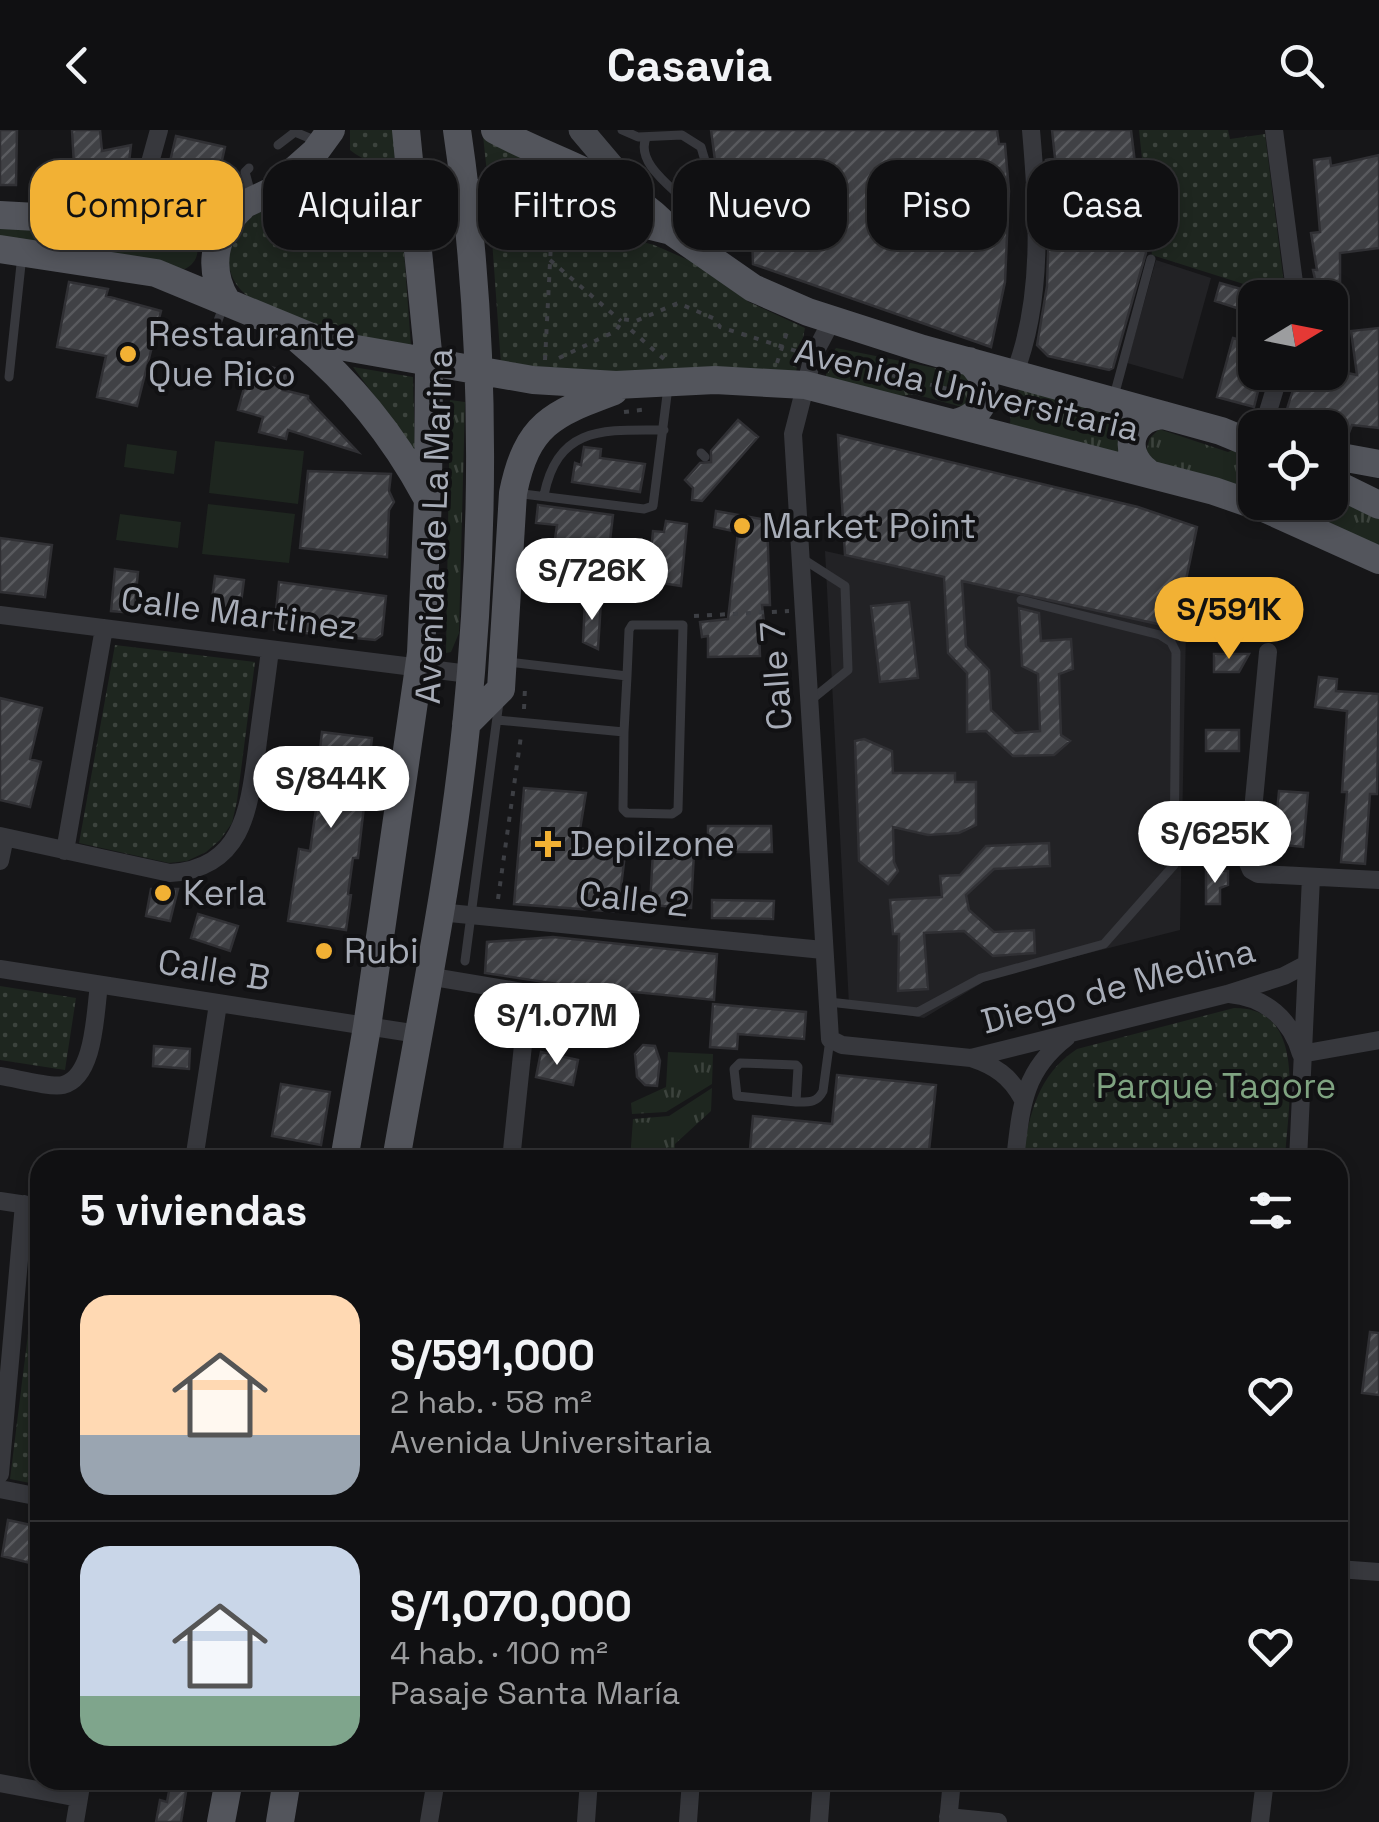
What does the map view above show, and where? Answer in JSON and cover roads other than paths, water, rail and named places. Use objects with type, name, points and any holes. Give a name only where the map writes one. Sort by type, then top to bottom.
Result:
[{"type":"main road","name":"Avenida de La Marina","points":[[406,130],[410,160]]},
{"type":"main road","name":"Avenida de La Marina","points":[[398,1150],[439,912],[466,724],[469,674],[478,518],[480,372],[466,191],[457,130]]},
{"type":"main road","points":[[495,130],[561,160]]},
{"type":"main road","points":[[221,313],[215,253],[224,227],[326,136]]},
{"type":"main road","name":"Avenida Universitaria","points":[[458,190],[638,221],[671,231],[721,257],[768,296],[838,315],[969,362],[1238,439]]},
{"type":"main road","name":"Avenida Universitaria","points":[[243,205],[263,196]]},
{"type":"main road","points":[[653,213],[671,231]]},
{"type":"main road","name":"Avenida Universitaria","points":[[0,215],[30,217]]},
{"type":"main road","points":[[178,282],[194,274],[203,259],[203,250]]},
{"type":"main road","name":"Avenida de La Marina","points":[[346,1150],[419,668],[428,499],[429,362],[419,250]]},
{"type":"main road","name":"Avenida Universitaria","points":[[11,251],[156,273],[178,282],[221,313],[328,344],[480,372],[533,380],[805,386],[1146,470],[1266,509],[1379,560]]},
{"type":"main road","points":[[287,330],[328,366],[371,413],[404,457],[428,499]]},
{"type":"main road","points":[[955,424],[975,416],[986,397],[983,377],[969,362]]},
{"type":"main road","points":[[1013,436],[1001,414],[1002,402],[1012,386],[1024,377]]},
{"type":"main road","points":[[466,724],[510,675],[513,493],[520,461],[547,422],[581,402],[634,383]]},
{"type":"main road","points":[[1146,470],[1134,457],[1131,439],[1140,423],[1150,416],[1162,415]]},
{"type":"main road","points":[[1348,459],[1379,464]]},
{"type":"main road","points":[[1348,490],[1379,505]]},
{"type":"main road","points":[[221,1822],[227,1790]]},
{"type":"main road","points":[[280,1822],[285,1790]]},
{"type":"street","points":[[151,160],[159,130]]},
{"type":"street","points":[[581,130],[607,160]]},
{"type":"street","points":[[1024,377],[1036,236],[1031,130]]},
{"type":"street","points":[[1274,130],[1294,280]]},
{"type":"street","name":"Calle 7","points":[[829,1038],[794,434],[814,356],[838,315]]},
{"type":"street","name":"Calle Martinez","points":[[0,615],[469,674]]},
{"type":"street","points":[[64,850],[104,628]]},
{"type":"street","points":[[0,861],[2,836],[170,873],[190,872],[213,862],[228,848],[249,808],[270,650]]},
{"type":"street","points":[[1268,652],[1248,862],[1258,874],[1379,880]]},
{"type":"street","points":[[1298,1150],[1311,877]]},
{"type":"street","name":"Calle 2","points":[[439,912],[823,950]]},
{"type":"street","name":"Diego de Medina","points":[[829,1038],[842,1045],[971,1058],[1227,994],[1305,965]]},
{"type":"street","name":"Calle B","points":[[0,970],[418,1034]]},
{"type":"street","points":[[428,976],[522,992],[528,997],[512,1150]]},
{"type":"street","points":[[0,1076],[62,1086],[78,1077],[87,1065],[99,985]]},
{"type":"street","points":[[1227,994],[1245,996],[1269,1006],[1290,1028],[1301,1054]]},
{"type":"street","points":[[196,1150],[218,1004]]},
{"type":"street","points":[[1016,1150],[1022,1098],[1038,1069],[1071,1034]]},
{"type":"street","points":[[1301,1054],[1379,1040]]},
{"type":"street","points":[[971,1058],[1001,1071],[1022,1098]]},
{"type":"street","points":[[0,1201],[30,1206]]},
{"type":"street","points":[[0,1474],[30,1223]]},
{"type":"street","points":[[0,1490],[30,1494]]},
{"type":"street","points":[[1348,1570],[1379,1572]]},
{"type":"street","points":[[0,1783],[30,1785]]},
{"type":"street","points":[[74,1822],[80,1790]]},
{"type":"street","points":[[429,1822],[434,1790]]},
{"type":"street","points":[[586,1822],[589,1790]]},
{"type":"street","points":[[688,1822],[690,1790]]},
{"type":"street","points":[[819,1822],[821,1790]]},
{"type":"street","points":[[951,1790],[948,1820],[998,1822]]},
{"type":"street","points":[[1260,1822],[1264,1790]]},
{"type":"lane","points":[[621,130],[646,138],[674,133],[701,147],[721,257]]},
{"type":"lane","points":[[621,130],[673,188]]},
{"type":"lane","points":[[278,145],[295,132],[326,136]]},
{"type":"lane","points":[[646,138],[646,158]]},
{"type":"lane","points":[[249,168],[246,172],[256,199]]},
{"type":"lane","points":[[9,377],[11,251]]},
{"type":"lane","points":[[1112,400],[1151,259]]},
{"type":"lane","points":[[513,493],[649,508],[655,501],[664,430],[678,381]]},
{"type":"lane","points":[[544,495],[549,469],[572,442],[590,434],[664,430]]},
{"type":"lane","points":[[802,558],[845,586],[848,670],[811,700]]},
{"type":"lane","points":[[826,1002],[918,1012],[981,978],[1104,944],[1174,865],[1176,652],[1171,642],[1160,635],[1020,600]]},
{"type":"lane","points":[[632,624],[682,625],[678,810],[672,814],[626,813],[623,809],[627,676],[628,630],[632,624]]},
{"type":"lane","points":[[464,962],[497,720],[510,675],[627,676]]},
{"type":"lane","points":[[497,720],[624,732]]},
{"type":"lane","points":[[796,1102],[796,1065],[736,1065],[735,1093],[741,1099],[796,1102],[814,1102],[820,1098],[829,1038]]},
{"type":"place","name":"Restaurante Que Rico","points":[[128,354]]},
{"type":"place","name":"Market Point","points":[[742,526]]},
{"type":"place","name":"Depilzone","points":[[548,844]]},
{"type":"place","name":"Kerla","points":[[163,893]]},
{"type":"place","name":"Rubi","points":[[324,951]]},
{"type":"park label","name":"Parque Tagore","points":[[1216,1086]]}]
